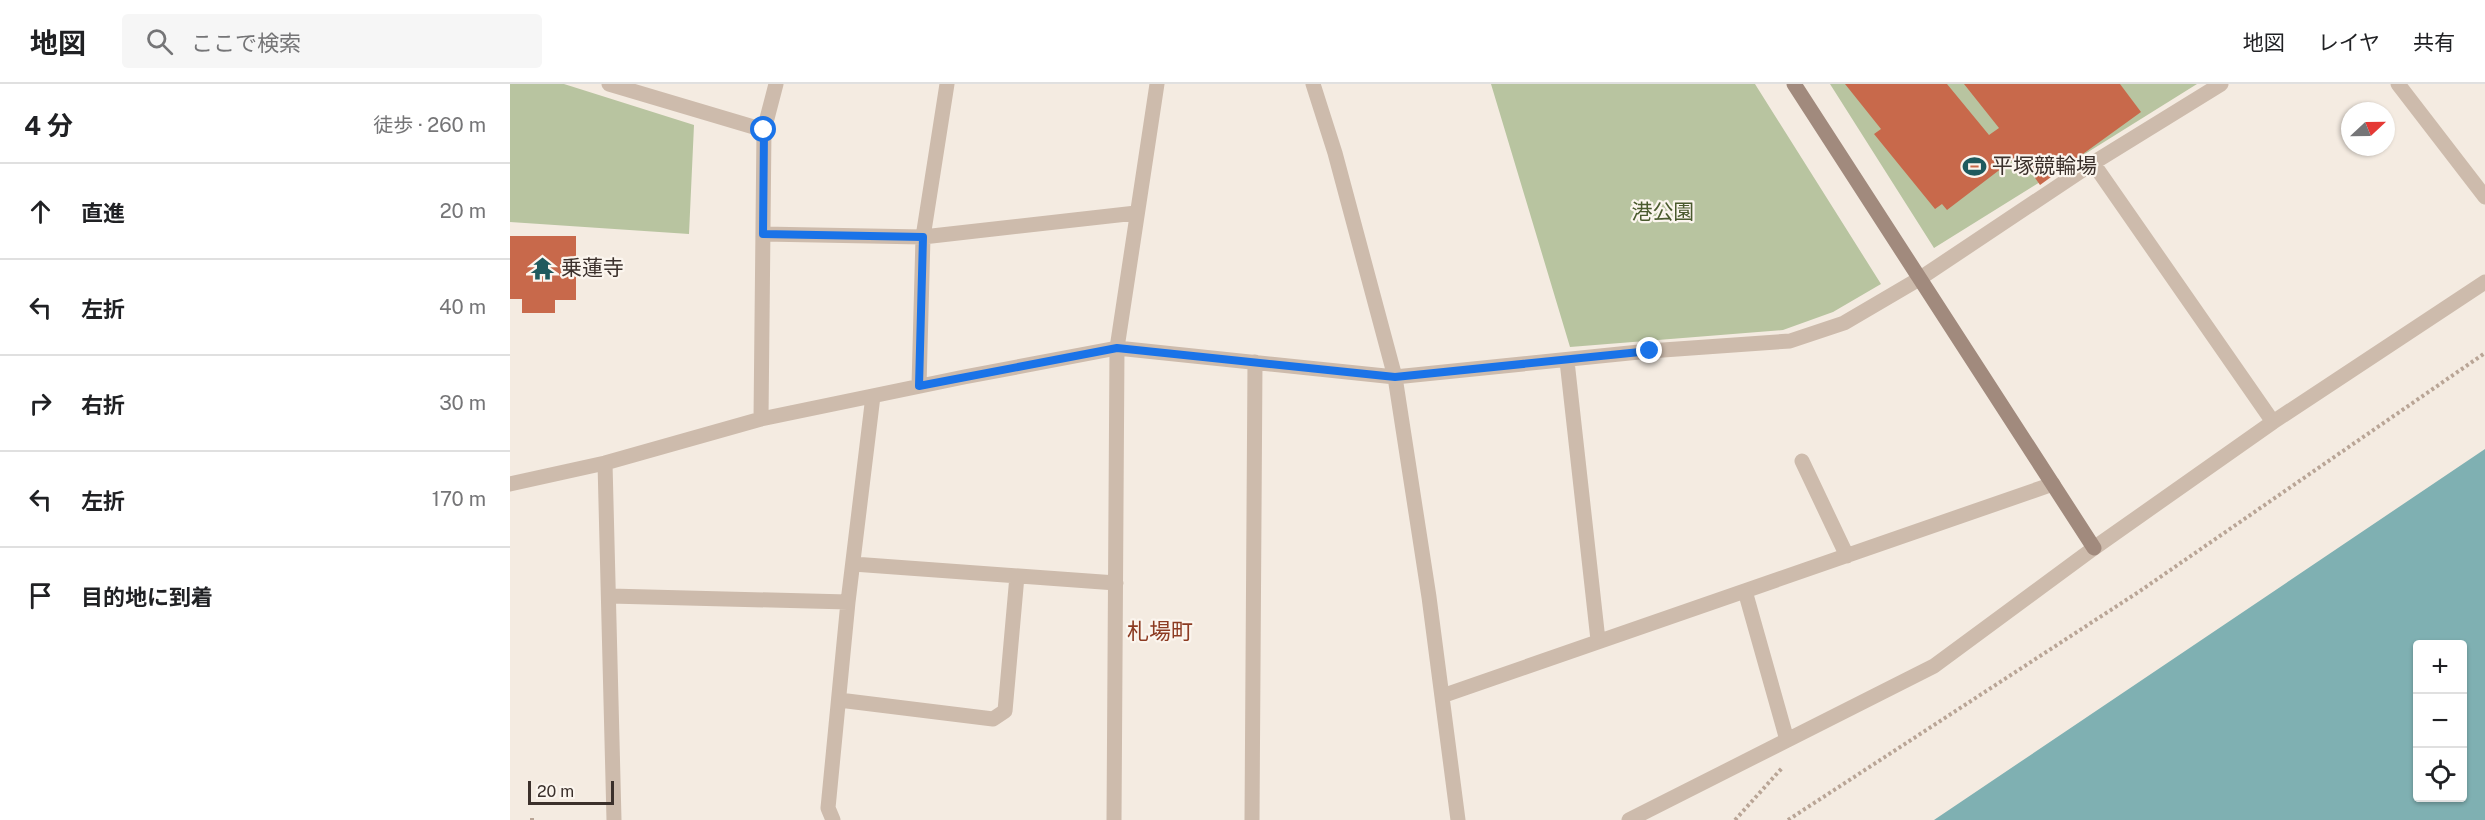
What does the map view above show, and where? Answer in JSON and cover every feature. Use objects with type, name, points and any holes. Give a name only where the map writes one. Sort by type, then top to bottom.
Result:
[{"type":"street","points":[[609,84],[764,130]]},
{"type":"street","points":[[761,419],[764,130],[776,84]]},
{"type":"street","points":[[919,386],[923,237],[947,84]]},
{"type":"street","points":[[1114,820],[1117,348],[1157,84]]},
{"type":"street","points":[[1313,84],[1335,153],[1395,377],[1458,820]]},
{"type":"street","points":[[1794,84],[2094,548]]},
{"type":"street","points":[[510,484],[605,463],[761,419],[1117,348],[1395,377],[1650,351],[1790,341],[1844,323],[1919,279],[2093,163],[2221,84]]},
{"type":"street","points":[[2398,84],[2485,197]]},
{"type":"street","points":[[2093,163],[2273,422]]},
{"type":"street","points":[[763,234],[923,237],[1136,213]]},
{"type":"street","points":[[1629,820],[1934,666],[2094,548],[2273,422],[2485,282]]},
{"type":"street","points":[[1566,361],[1598,640]]},
{"type":"street","points":[[1252,820],[1255,362]]},
{"type":"street","points":[[833,820],[828,808],[838,700],[873,396]]},
{"type":"street","points":[[1803,460],[1847,556]]},
{"type":"street","points":[[605,463],[614,820]]},
{"type":"street","points":[[1442,696],[2053,484]]},
{"type":"street","points":[[853,564],[1116,583]]},
{"type":"street","points":[[838,700],[993,719],[1005,711],[1017,576]]},
{"type":"street","points":[[1745,591],[1792,737]]},
{"type":"street","points":[[610,596],[848,602]]},
{"type":"path","points":[[1788,820],[2140,591],[2485,353]]},
{"type":"path","points":[[1735,820],[1780,774],[1792,737]]},
{"type":"green space","points":[[510,84],[564,84],[694,125],[689,234],[510,222]]},
{"type":"green space","name":"港公園","points":[[1491,84],[1755,84],[1881,284],[1833,312],[1783,330],[1570,347]]},
{"type":"green space","name":"平塚競輪場","points":[[1830,84],[2197,84],[1934,248]]},
{"type":"water","points":[[2485,449],[2485,820],[1934,820]]},
{"type":"building","name":"平塚競輪場","points":[[1845,84],[1947,84],[1989,135],[1999,128],[1964,84],[2120,84],[2141,112],[2040,185],[2019,155],[1947,210],[1942,204],[1935,209],[1874,134],[1881,129]]},
{"type":"building","name":"乗蓮寺","points":[[510,236],[576,236],[576,300],[555,300],[555,313],[522,313],[522,299],[510,299]]},
{"type":"place","name":"平塚競輪場","points":[[1974,166]]},
{"type":"place","name":"乗蓮寺","points":[[543,268]]},
{"type":"district","name":"札場町","points":[[1160,631]]},
{"type":"route","points":[[764,130],[763,234],[923,237],[919,386],[1117,348],[1395,377],[1650,351]]}]
